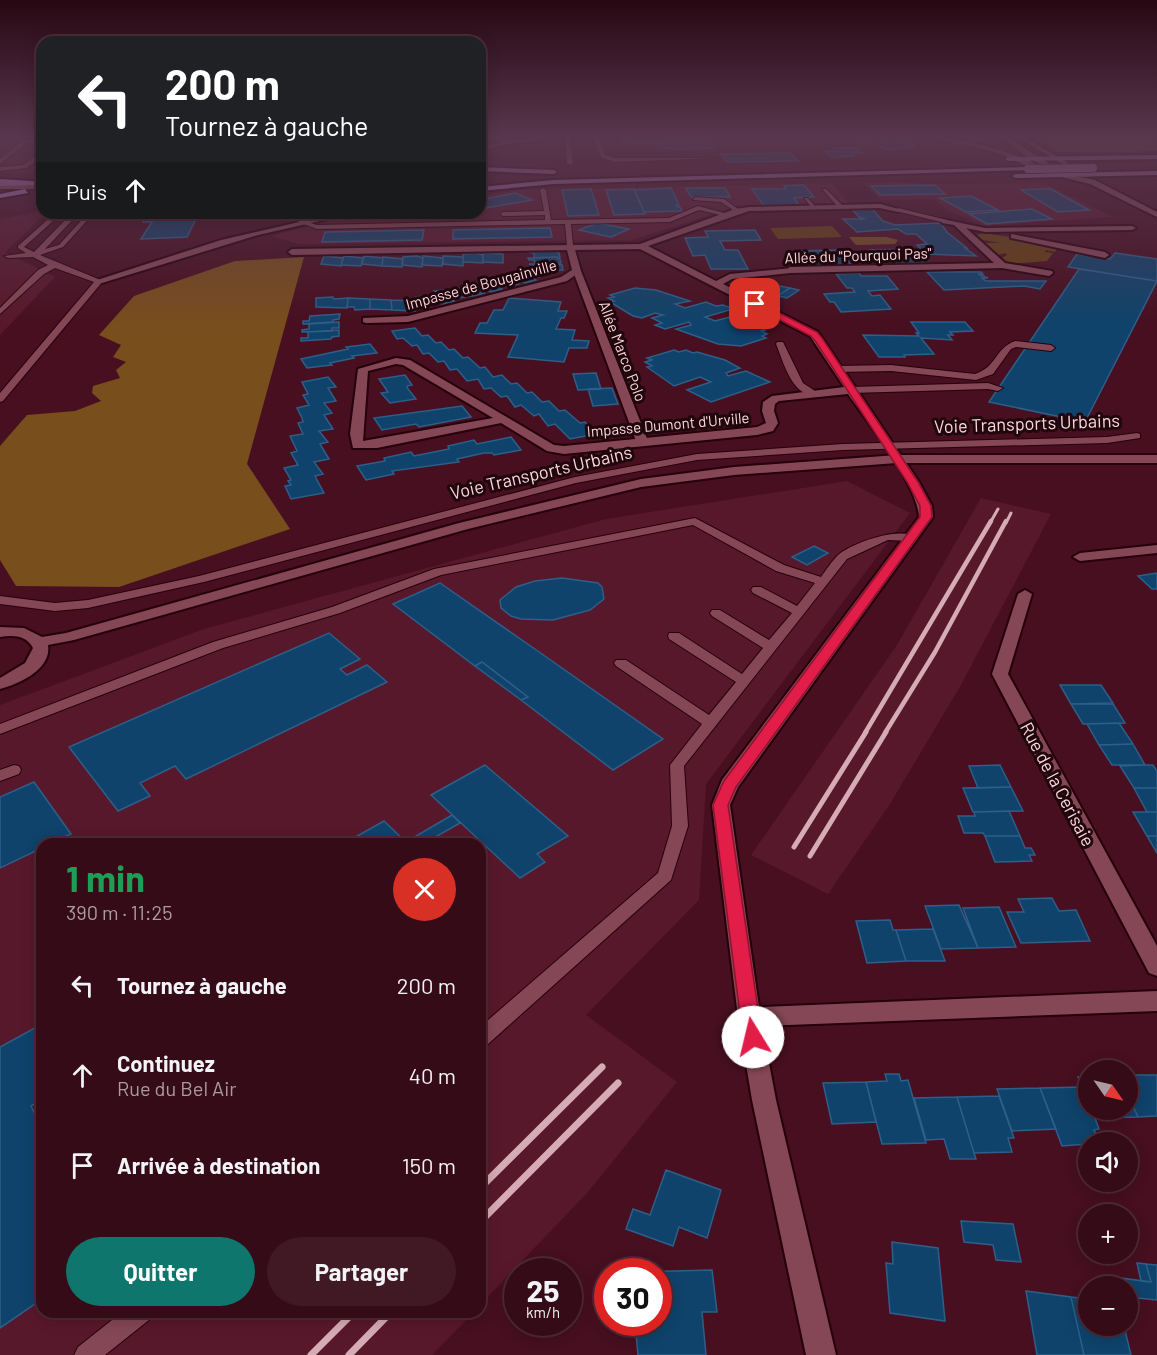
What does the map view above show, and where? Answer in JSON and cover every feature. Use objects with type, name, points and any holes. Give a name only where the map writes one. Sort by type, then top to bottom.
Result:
[{"type":"street","points":[[1126,199],[1157,215]]},
{"type":"street","points":[[292,252],[641,246],[738,211],[841,207],[897,208]]},
{"type":"street","points":[[99,282],[234,239],[318,219]]},
{"type":"street","points":[[945,221],[960,227],[985,230],[1082,231],[1132,228]]},
{"type":"street","points":[[960,227],[1002,265]]},
{"type":"street","points":[[985,230],[1066,252],[1106,253]]},
{"type":"street","points":[[1082,231],[1115,238],[1117,235]]},
{"type":"street","points":[[1066,252],[1082,231]]},
{"type":"street","name":"Impasse de Bougainville","points":[[366,320],[408,319],[564,279],[577,271],[570,246]]},
{"type":"street","points":[[641,246],[814,334],[926,506],[926,517],[729,785],[721,805],[749,1017],[764,1100],[821,1355]]},
{"type":"street","name":"Allée du \"Pourquoi Pas\"","points":[[716,284],[730,277],[790,270],[1002,265],[1052,273]]},
{"type":"street","name":"Allée Marco Polo","points":[[577,271],[642,441]]},
{"type":"street","name":"Impasse Dumont d'Urville","points":[[502,419],[492,423],[377,444],[357,445],[356,434],[363,369],[396,361],[406,362],[551,447],[564,450],[757,431],[769,428],[772,423],[768,411],[769,402],[776,398],[851,390]]},
{"type":"street","points":[[39,642],[68,637],[464,526],[641,483],[893,453],[1157,459]]},
{"type":"street","points":[[1080,557],[1157,549]]},
{"type":"street","name":"Rue de la Cerisaie","points":[[1025,594],[1000,674],[1157,967]]},
{"type":"street","points":[[0,632],[22,632],[32,636],[39,642],[41,648],[40,656],[24,673],[0,684]]},
{"type":"street","points":[[749,1017],[1157,1001]]},
{"type":"lane","points":[[545,199],[548,222]]},
{"type":"lane","points":[[806,199],[815,208]]},
{"type":"lane","points":[[833,199],[841,207]]},
{"type":"lane","points":[[695,200],[722,200],[738,211]]},
{"type":"lane","points":[[301,222],[316,227],[670,220],[698,208],[729,215]]},
{"type":"lane","points":[[897,208],[945,221]]},
{"type":"lane","points":[[500,214],[548,213]]},
{"type":"lane","points":[[0,399],[99,282],[54,265],[20,247],[52,219]]},
{"type":"lane","points":[[34,255],[70,219]]},
{"type":"lane","points":[[8,256],[34,255],[61,246],[86,219]]},
{"type":"lane","points":[[568,222],[570,246]]},
{"type":"lane","points":[[308,236],[316,227]]},
{"type":"lane","points":[[0,312],[41,272],[54,265]]},
{"type":"lane","points":[[780,344],[799,385],[812,393]]},
{"type":"lane","points":[[838,369],[908,369],[946,376],[976,377],[990,372],[1008,347],[1015,344],[1051,348]]},
{"type":"lane","points":[[851,390],[998,388]]},
{"type":"lane","name":"Voie Transports Urbains","points":[[0,600],[55,607],[108,600],[200,579],[576,480],[697,457],[753,452],[893,453],[1107,440],[1137,436]]},
{"type":"lane","points":[[0,729],[218,645],[336,610],[438,572],[695,521],[780,568],[823,582]]},
{"type":"lane","points":[[486,1034],[665,876],[680,826],[677,765],[843,557],[886,537],[911,538]]},
{"type":"lane","points":[[757,590],[799,612]]},
{"type":"lane","points":[[716,613],[771,646]]},
{"type":"lane","points":[[674,636],[744,681]]},
{"type":"lane","points":[[621,663],[711,723]]},
{"type":"lane","points":[[86,1355],[133,1318]]},
{"type":"shaded area","points":[[486,199],[846,199],[850,204],[739,206],[632,240],[299,244],[271,236],[338,219],[486,219]]},
{"type":"shaded area","points":[[933,199],[1076,199],[1113,217],[985,226],[951,212]]},
{"type":"shaded area","points":[[36,212],[36,219],[40,219],[5,252],[55,277],[0,335],[0,219]]},
{"type":"shaded area","points":[[832,226],[842,237],[778,239],[770,228]]},
{"type":"shaded area","points":[[982,233],[1017,238],[1057,248],[1055,252],[1046,250],[1045,252],[1053,253],[1047,261],[1010,264],[1002,258],[1007,255],[1005,253],[999,255],[985,243],[1000,243],[983,240],[977,235]]},
{"type":"shaded area","points":[[849,237],[886,237],[898,240],[895,244],[856,245]]},
{"type":"shaded area","points":[[304,257],[247,464],[290,529],[119,587],[16,586],[0,560],[0,446],[27,415],[75,411],[101,401],[92,393],[93,386],[120,378],[116,370],[126,362],[113,357],[121,345],[99,335],[134,296],[235,261]]},
{"type":"shaded area","points":[[847,481],[910,513],[706,784],[699,900],[586,1015],[677,1082],[588,1192],[525,1258],[504,1258],[504,1280],[486,1299],[486,838],[36,838],[36,1318],[468,1318],[432,1355],[0,1355],[0,705],[204,629],[606,519]]},
{"type":"shaded area","points":[[981,498],[1051,514],[961,685],[890,804],[828,894],[751,855],[897,645]]},
{"type":"building","points":[[486,199],[532,200],[486,208]]},
{"type":"building","points":[[564,199],[594,199],[599,215],[568,216]]},
{"type":"building","points":[[609,199],[639,199],[645,214],[614,215]]},
{"type":"building","points":[[638,199],[676,199],[679,205],[676,205],[682,211],[644,212]]},
{"type":"building","points":[[759,199],[795,199],[799,205],[764,206]]},
{"type":"building","points":[[942,199],[977,199],[998,210],[966,212]]},
{"type":"building","points":[[1037,199],[1070,199],[1089,210],[1058,212]]},
{"type":"building","points":[[872,209],[883,221],[895,225],[940,223],[948,233],[976,256],[924,254],[925,256],[922,256],[927,260],[922,260],[925,264],[886,265],[870,250],[921,249],[917,245],[927,244],[916,234],[906,234],[898,229],[857,232],[843,219],[865,219],[859,217],[853,210]]},
{"type":"building","points":[[1032,209],[1052,219],[987,224],[969,214]]},
{"type":"building","points":[[143,219],[196,219],[187,237],[141,239],[152,222],[143,222]]},
{"type":"building","points":[[597,223],[629,229],[611,237],[579,230]]},
{"type":"building","points":[[550,228],[552,237],[453,239],[453,230]]},
{"type":"building","points":[[424,230],[422,240],[322,242],[325,232]]},
{"type":"building","points":[[755,230],[761,240],[720,241],[725,250],[738,250],[748,269],[711,269],[705,255],[693,256],[685,238],[708,237],[705,231]]},
{"type":"building","points":[[840,250],[851,265],[805,267],[793,251]]},
{"type":"building","points":[[554,251],[559,253],[560,257],[534,258],[534,253],[528,252]]},
{"type":"building","points":[[483,253],[503,254],[503,263],[483,262]]},
{"type":"building","points":[[1115,253],[1157,259],[1157,281],[1068,267],[1077,254],[1110,259]]},
{"type":"building","points":[[463,254],[483,255],[483,263],[463,262]]},
{"type":"building","points":[[324,256],[343,258],[341,266],[321,264]]},
{"type":"building","points":[[344,256],[363,258],[361,266],[341,265]]},
{"type":"building","points":[[364,256],[383,258],[382,266],[362,264]]},
{"type":"building","points":[[423,256],[443,258],[442,266],[422,265]]},
{"type":"building","points":[[443,256],[463,257],[463,266],[443,264]]},
{"type":"building","points":[[383,257],[403,259],[402,267],[382,266]]},
{"type":"building","points":[[403,257],[423,258],[422,267],[402,265]]},
{"type":"building","points":[[555,257],[560,259],[561,263],[535,264],[534,260],[528,258]]},
{"type":"building","points":[[529,264],[562,265],[563,270],[536,271],[535,266]]},
{"type":"building","points":[[1079,269],[1157,281],[1085,422],[989,402]]},
{"type":"building","points":[[522,270],[538,277],[533,278],[536,280],[525,283],[509,276],[520,273],[517,271]]},
{"type":"building","points":[[927,272],[981,272],[983,274],[978,274],[988,278],[982,278],[986,281],[1046,281],[1040,289],[1024,286],[944,290]]},
{"type":"building","points":[[859,273],[861,276],[887,276],[898,289],[868,291],[872,296],[880,295],[891,309],[841,312],[834,302],[830,302],[824,294],[855,292],[852,288],[847,288],[836,274]]},
{"type":"building","points":[[506,274],[521,281],[516,283],[519,284],[508,287],[492,280]]},
{"type":"building","points":[[489,279],[504,286],[499,287],[502,289],[491,292],[474,284],[486,282],[483,280]]},
{"type":"building","points":[[471,283],[487,290],[481,292],[485,293],[473,296],[457,289],[469,286],[465,284]]},
{"type":"building","points":[[766,283],[790,288],[776,297],[753,292]]},
{"type":"building","points":[[635,288],[656,290],[690,301],[675,304],[685,308],[706,302],[716,306],[723,305],[733,309],[705,317],[715,321],[737,315],[765,330],[761,331],[767,334],[762,336],[766,338],[741,346],[718,344],[676,329],[691,325],[689,322],[665,329],[655,325],[662,323],[652,318],[663,315],[655,313],[642,318],[633,316],[610,302],[614,301],[608,298],[614,297],[610,295]]},
{"type":"building","points":[[790,288],[799,290],[787,298],[778,296]]},
{"type":"building","points":[[457,289],[471,296],[451,299],[435,291]]},
{"type":"building","points":[[439,293],[454,301],[431,304],[417,297]]},
{"type":"building","points":[[333,297],[334,299],[348,298],[347,308],[316,307],[316,298]]},
{"type":"building","points":[[348,298],[370,299],[370,309],[355,310],[354,307],[347,307]]},
{"type":"building","points":[[509,298],[561,302],[558,311],[567,311],[556,329],[575,330],[572,340],[589,341],[587,348],[569,348],[564,362],[508,357],[518,335],[475,333],[480,323],[487,323],[494,310],[503,310]]},
{"type":"building","points":[[370,299],[391,300],[392,310],[370,309]]},
{"type":"building","points":[[391,300],[413,301],[415,311],[392,310]]},
{"type":"building","points":[[340,314],[339,319],[333,322],[303,324],[303,321],[309,321],[310,316]]},
{"type":"building","points":[[339,322],[339,328],[332,328],[332,331],[302,332],[302,330],[309,329],[309,324]]},
{"type":"building","points":[[911,322],[965,322],[973,331],[950,332],[953,335],[948,335],[952,340],[921,338],[934,354],[904,355],[905,357],[879,357],[863,335],[919,336]]},
{"type":"building","points":[[415,328],[422,336],[428,335],[436,343],[441,342],[449,350],[454,349],[463,358],[468,357],[480,368],[485,367],[493,377],[502,375],[511,384],[517,383],[527,393],[532,392],[542,402],[549,401],[559,411],[565,410],[580,423],[585,422],[596,434],[570,439],[555,424],[548,426],[539,414],[534,416],[521,405],[515,407],[507,396],[501,397],[491,388],[484,389],[478,379],[467,381],[457,369],[450,370],[444,361],[438,362],[429,353],[423,354],[417,345],[412,346],[403,338],[397,339],[392,331]]},
{"type":"building","points":[[339,330],[339,336],[331,339],[301,341],[301,338],[308,338],[308,332]]},
{"type":"building","points":[[370,344],[377,353],[352,356],[354,358],[330,363],[332,365],[307,368],[301,359],[348,349],[346,347]]},
{"type":"building","points":[[674,350],[697,352],[725,360],[740,368],[726,373],[728,376],[746,371],[770,382],[711,402],[687,390],[711,382],[700,377],[674,386],[647,367],[652,366],[645,362],[652,360],[647,358]]},
{"type":"building","points":[[596,373],[601,389],[578,390],[573,374]]},
{"type":"building","points":[[405,375],[412,385],[407,386],[408,389],[416,399],[390,403],[381,393],[388,392],[379,379]]},
{"type":"building","points":[[328,377],[336,387],[328,388],[336,401],[324,403],[332,413],[324,415],[333,429],[319,431],[328,442],[320,444],[329,459],[314,462],[323,474],[315,476],[324,493],[291,499],[285,486],[291,485],[288,481],[291,480],[284,468],[298,465],[291,453],[297,451],[290,436],[303,434],[298,423],[303,422],[297,408],[309,405],[303,395],[308,394],[302,382]]},
{"type":"building","points":[[612,388],[618,404],[593,406],[588,389]]},
{"type":"building","points":[[462,406],[471,417],[419,427],[416,424],[382,430],[374,418]]},
{"type":"building","points":[[511,437],[521,450],[494,455],[484,453],[457,459],[459,462],[392,471],[394,474],[366,480],[357,466],[385,461],[384,458],[411,452],[414,456],[449,449],[448,446],[474,440],[477,444]]},
{"type":"building","points":[[814,546],[828,553],[807,565],[792,557]]},
{"type":"building","points":[[1157,573],[1157,589],[1152,589],[1138,576]]},
{"type":"building","points":[[562,578],[598,583],[602,587],[604,599],[590,610],[553,620],[521,619],[511,616],[501,608],[500,600],[516,587],[535,581]]},
{"type":"building","points":[[440,583],[663,739],[613,770],[521,700],[528,697],[482,662],[475,666],[393,604]]},
{"type":"building","points":[[329,633],[360,659],[340,669],[347,675],[367,665],[387,682],[186,779],[175,766],[140,783],[150,796],[118,811],[69,747]]},
{"type":"building","points":[[482,662],[528,697],[521,700],[475,666]]},
{"type":"building","points":[[1060,685],[1101,685],[1113,703],[1071,704]]},
{"type":"building","points":[[1071,704],[1113,704],[1125,723],[1083,724]]},
{"type":"building","points":[[1119,723],[1133,744],[1099,745],[1087,724]]},
{"type":"building","points":[[1133,744],[1145,765],[1112,765],[1099,745]]},
{"type":"building","points":[[485,765],[568,836],[537,854],[545,862],[520,878],[486,846],[486,838],[477,838],[431,795]]},
{"type":"building","points":[[1000,765],[1011,787],[978,788],[969,766]]},
{"type":"building","points":[[1153,765],[1157,771],[1157,788],[1134,788],[1120,766]]},
{"type":"building","points":[[34,782],[71,834],[62,838],[36,838],[36,851],[0,868],[0,797]]},
{"type":"building","points":[[1011,787],[1023,811],[973,812],[963,788]]},
{"type":"building","points":[[1134,788],[1157,788],[1157,812],[1147,812]]},
{"type":"building","points":[[1009,811],[1020,836],[985,836],[983,833],[964,833],[958,816],[975,816],[974,812]]},
{"type":"building","points":[[1133,812],[1157,812],[1157,836],[1147,836]]},
{"type":"building","points":[[452,815],[460,823],[434,838],[413,838]]},
{"type":"building","points":[[384,821],[402,838],[354,838]]},
{"type":"building","points":[[985,836],[1020,836],[1025,848],[1031,848],[1035,855],[1029,855],[1032,861],[995,862]]},
{"type":"building","points":[[1147,836],[1157,836],[1157,853]]},
{"type":"building","points":[[1052,898],[1059,911],[1076,910],[1090,941],[1021,943],[1007,912],[1024,912],[1018,899]]},
{"type":"building","points":[[959,905],[978,948],[941,949],[925,906]]},
{"type":"building","points":[[999,907],[1016,947],[978,948],[963,908]]},
{"type":"building","points":[[890,920],[893,930],[896,930],[906,961],[867,963],[856,921]]},
{"type":"building","points":[[933,929],[945,961],[906,961],[896,930]]},
{"type":"building","points":[[36,1027],[36,1103],[31,1106],[36,1116],[36,1303],[0,1328],[0,1047]]},
{"type":"building","points":[[885,1074],[899,1074],[901,1081],[908,1080],[926,1143],[882,1144],[866,1082],[887,1081]]},
{"type":"building","points":[[1138,1075],[1157,1075],[1157,1116],[1138,1117]]},
{"type":"building","points":[[866,1082],[876,1122],[832,1124],[823,1083]]},
{"type":"building","points":[[1078,1087],[1078,1120],[1096,1120],[1099,1129],[1094,1130],[1095,1132],[1078,1132],[1078,1145],[1062,1146],[1040,1088]]},
{"type":"building","points":[[1040,1088],[1056,1129],[1012,1131],[997,1089]]},
{"type":"building","points":[[999,1096],[1014,1138],[1008,1138],[1012,1152],[974,1153],[957,1097]]},
{"type":"building","points":[[957,1097],[976,1159],[950,1159],[944,1139],[926,1140],[914,1098]]},
{"type":"building","points":[[666,1170],[721,1190],[707,1238],[679,1227],[673,1246],[626,1229],[633,1209],[650,1215]]},
{"type":"building","points":[[961,1221],[1013,1224],[1021,1262],[996,1260],[993,1245],[964,1242]]},
{"type":"building","points":[[892,1242],[938,1248],[945,1321],[890,1313],[886,1263],[893,1264]]},
{"type":"building","points":[[1138,1263],[1146,1264],[1151,1282],[1141,1281]]},
{"type":"building","points":[[1146,1264],[1157,1265],[1157,1300],[1138,1298],[1138,1280],[1151,1282]]},
{"type":"building","points":[[712,1270],[717,1312],[702,1312],[706,1355],[638,1355],[636,1336],[672,1336],[672,1271]]},
{"type":"building","points":[[1026,1291],[1071,1297],[1084,1355],[1037,1355]]},
{"type":"building","points":[[1071,1297],[1078,1298],[1078,1328]]},
{"type":"building","points":[[1080,1336],[1126,1336],[1131,1355],[1084,1355]]},
{"type":"railway","points":[[990,523],[998,509]]},
{"type":"railway","points":[[1006,523],[1011,513]]},
{"type":"railway","points":[[865,733],[991,521]]},
{"type":"railway","points":[[885,733],[935,652],[1006,521]]},
{"type":"railway","points":[[794,847],[866,732]]},
{"type":"railway","points":[[810,856],[886,732]]},
{"type":"railway","points":[[486,1182],[602,1067]]},
{"type":"railway","points":[[486,1216],[618,1083]]},
{"type":"railway","points":[[311,1355],[348,1318]]},
{"type":"railway","points":[[349,1355],[385,1318]]},
{"type":"route","points":[[753,1037],[721,805],[729,785],[926,517],[926,506],[913,482],[819,340],[814,334],[755,304]]}]
